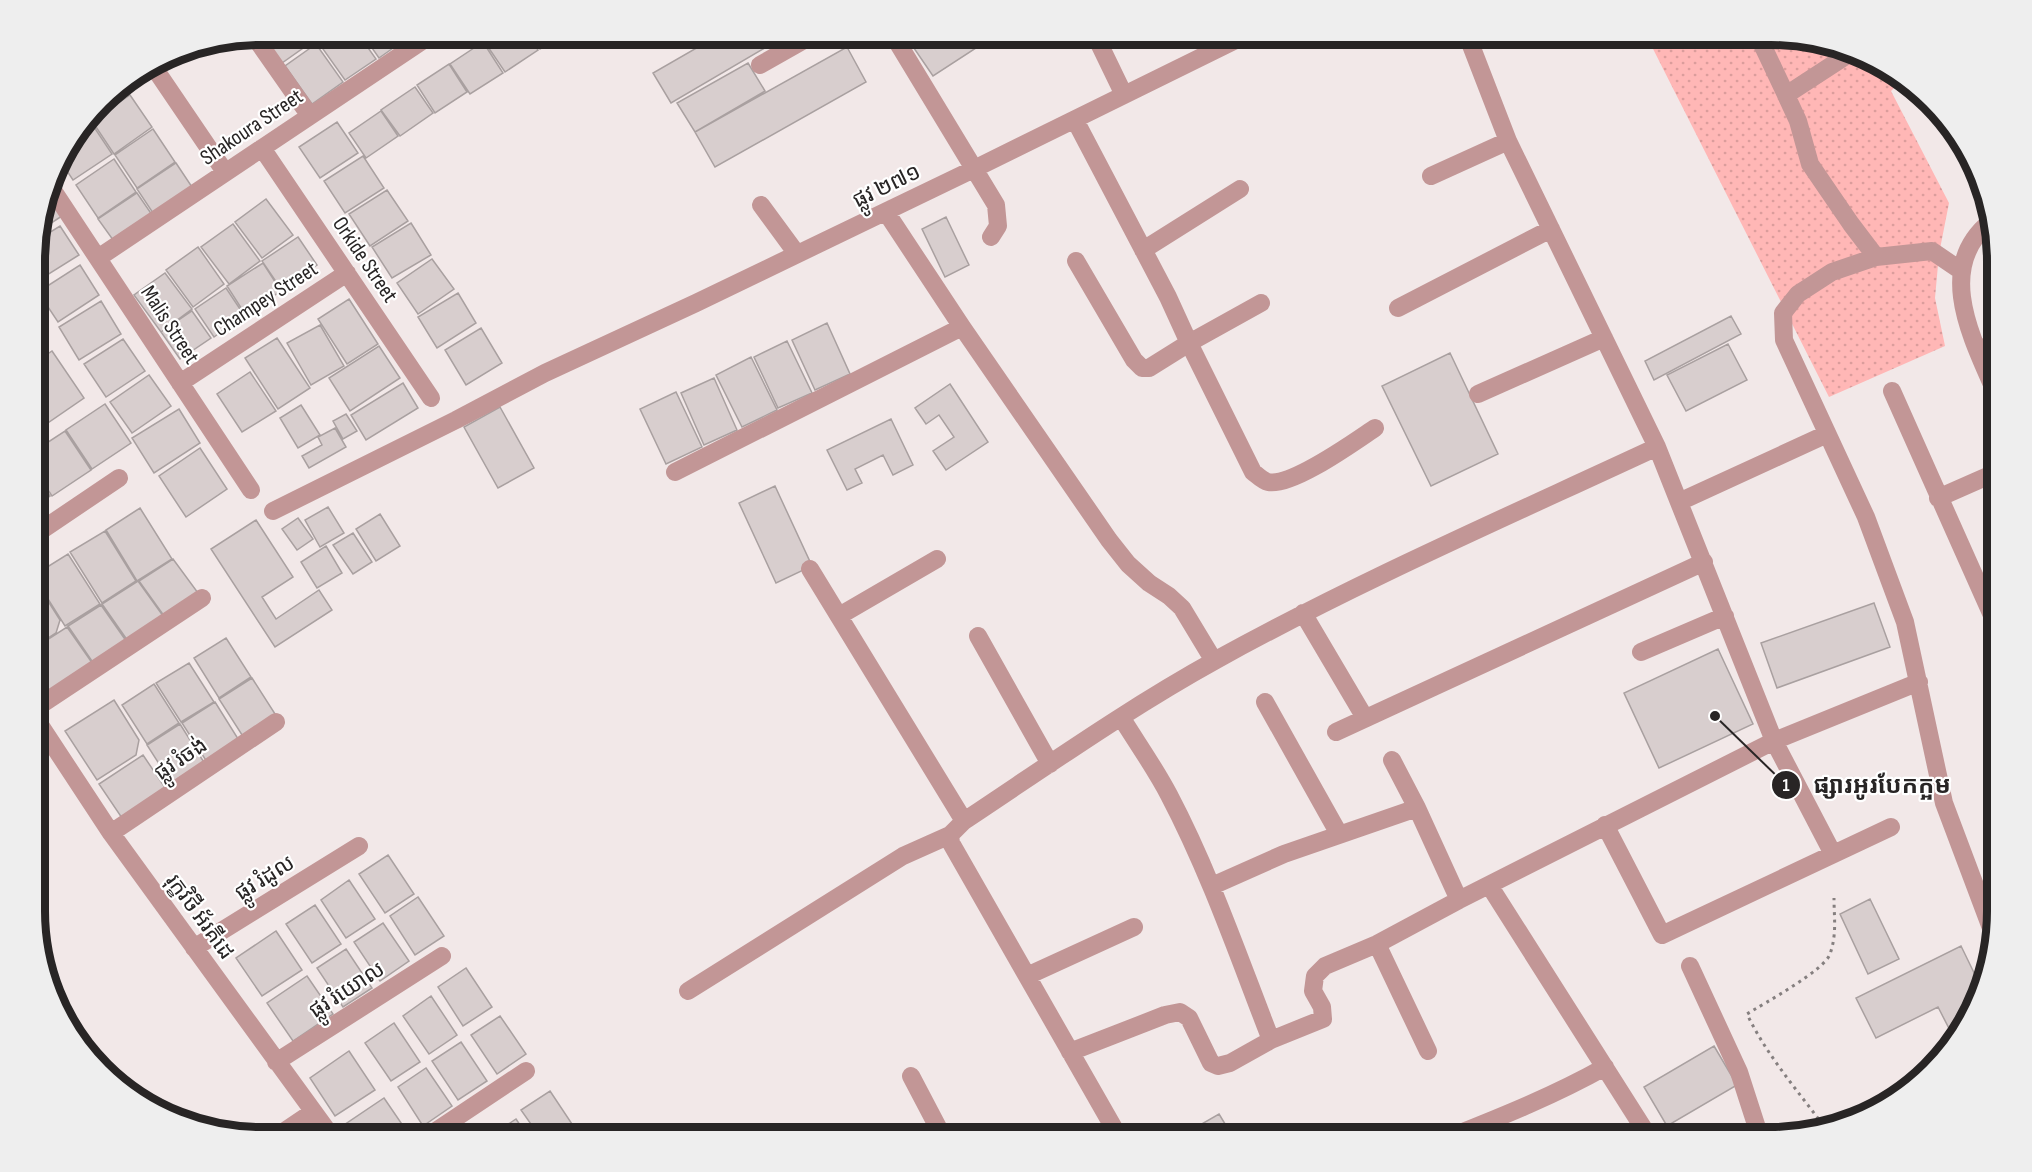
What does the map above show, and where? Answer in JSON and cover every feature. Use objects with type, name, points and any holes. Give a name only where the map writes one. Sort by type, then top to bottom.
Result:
[{"type":"street","points":[[260,45],[310,116]]},
{"type":"street","name":"Shakoura Street","points":[[98,258],[415,45]]},
{"type":"street","points":[[760,65],[794,45]]},
{"type":"street","points":[[900,45],[976,168],[996,205],[998,226],[991,237]]},
{"type":"street","points":[[1100,45],[1124,95]]},
{"type":"street","name":"ផ្លូវ ២៧១","points":[[273,511],[456,420],[544,373],[886,212],[1224,45]]},
{"type":"street","points":[[1471,45],[1508,141],[1657,447],[1774,741],[1833,854]]},
{"type":"street","points":[[1762,45],[1798,121],[1810,164],[1876,257]]},
{"type":"street","points":[[1786,95],[1844,57]]},
{"type":"street","points":[[157,72],[225,172]]},
{"type":"street","points":[[1075,120],[1254,472],[1266,482],[1277,483],[1290,480],[1375,428]]},
{"type":"street","points":[[1431,176],[1508,141]]},
{"type":"street","name":"Orkide Street","points":[[262,148],[431,398]]},
{"type":"street","points":[[1143,250],[1240,189]]},
{"type":"street","name":"Malis Street","points":[[55,194],[251,490]]},
{"type":"street","points":[[761,205],[797,254]]},
{"type":"street","points":[[886,212],[962,327],[1109,540],[1135,571],[1182,608],[1214,661]]},
{"type":"street","points":[[1984,228],[1971,242],[1960,270],[1962,305],[1987,373]]},
{"type":"street","points":[[1398,308],[1551,229]]},
{"type":"street","points":[[1960,270],[1932,251],[1876,257],[1832,272],[1798,294],[1783,313],[1784,340],[1866,517],[1905,622],[1944,803],[1987,917]]},
{"type":"street","points":[[1076,261],[1134,360],[1142,368],[1149,368],[1261,303]]},
{"type":"street","name":"Champey Street","points":[[180,383],[347,273]]},
{"type":"street","points":[[675,472],[962,327]]},
{"type":"street","points":[[1478,394],[1604,338]]},
{"type":"street","points":[[1978,352],[1987,346]]},
{"type":"street","points":[[1892,391],[1987,605]]},
{"type":"street","points":[[1679,502],[1827,434]]},
{"type":"street","points":[[688,991],[903,856],[950,835],[964,821],[1121,717],[1214,661],[1303,613],[1657,447]]},
{"type":"street","points":[[1938,498],[1987,476]]},
{"type":"street","points":[[45,528],[119,478]]},
{"type":"street","points":[[839,616],[937,559]]},
{"type":"street","points":[[1336,732],[1704,562]]},
{"type":"street","points":[[810,569],[964,821]]},
{"type":"street","points":[[45,702],[202,598]]},
{"type":"street","points":[[1303,613],[1365,718]]},
{"type":"street","points":[[1641,652],[1725,616]]},
{"type":"street","points":[[978,636],[1050,764]]},
{"type":"street","points":[[1070,1052],[1165,1015],[1180,1012],[1189,1018],[1211,1063],[1218,1066],[1230,1063],[1271,1040],[1323,1019],[1322,1007],[1313,991],[1315,976],[1325,966],[1377,944],[1605,825],[1774,741],[1919,682]]},
{"type":"street","points":[[1265,702],[1339,834]]},
{"type":"street","points":[[1121,717],[1168,794],[1212,886],[1271,1040]]},
{"type":"street","name":"ផ្លូវ រំចង់","points":[[111,833],[276,722]]},
{"type":"street","name":"រុក្ខវិថី អ័រគីដេ","points":[[45,733],[111,833],[322,1127]]},
{"type":"street","points":[[1392,760],[1417,808],[1459,900]]},
{"type":"street","points":[[1212,886],[1284,854],[1417,808]]},
{"type":"street","points":[[1605,825],[1662,935],[1891,827]]},
{"type":"street","points":[[950,835],[951,843],[1113,1127]]},
{"type":"street","name":"ផ្លូវ រំដូល","points":[[194,948],[359,846]]},
{"type":"street","points":[[1489,885],[1643,1127]]},
{"type":"street","points":[[1027,976],[1134,927]]},
{"type":"street","points":[[1377,944],[1428,1051]]},
{"type":"street","name":"ផ្លូវ រំយោល","points":[[276,1062],[442,956]]},
{"type":"street","points":[[1690,966],[1739,1072],[1757,1127]]},
{"type":"street","points":[[1475,1127],[1535,1103],[1605,1067]]},
{"type":"street","points":[[442,1127],[526,1071]]},
{"type":"street","points":[[911,1076],[938,1127]]},
{"type":"street","points":[[291,1127],[313,1112]]},
{"type":"path","points":[[1821,1121],[1784,1074],[1753,1028],[1747,1014],[1800,981],[1830,957],[1836,926],[1834,898]]},
{"type":"shaded area","points":[[1651,45],[1785,45],[1813,49],[1853,61],[1896,86],[1891,91],[1949,203],[1939,254],[1935,298],[1945,346],[1829,397]]},
{"type":"building","points":[[269,45],[307,45],[282,63]]},
{"type":"building","points":[[317,45],[343,82],[312,104],[285,66]]},
{"type":"building","points":[[320,45],[366,45],[376,59],[345,80]]},
{"type":"building","points":[[370,45],[397,45],[379,58]]},
{"type":"building","points":[[478,45],[485,45],[503,73],[470,94],[450,64]]},
{"type":"building","points":[[487,45],[534,45],[538,50],[505,72]]},
{"type":"building","points":[[702,45],[770,45],[671,103],[653,73]]},
{"type":"building","points":[[912,45],[981,45],[933,76]]},
{"type":"building","points":[[847,47],[866,82],[715,167],[695,132]]},
{"type":"building","points":[[748,63],[765,91],[695,132],[677,103]]},
{"type":"building","points":[[449,64],[467,92],[435,113],[417,85]]},
{"type":"building","points":[[415,87],[433,113],[400,136],[381,110]]},
{"type":"building","points":[[130,95],[152,127],[114,154],[94,125],[104,113]]},
{"type":"building","points":[[381,111],[398,136],[366,158],[349,133]]},
{"type":"building","points":[[337,122],[358,153],[320,178],[299,147]]},
{"type":"building","points":[[93,126],[112,154],[73,180],[66,169],[81,141]]},
{"type":"building","points":[[153,129],[175,162],[137,188],[115,155]]},
{"type":"building","points":[[363,156],[384,188],[345,213],[324,181]]},
{"type":"building","points":[[114,159],[136,192],[98,218],[76,185]]},
{"type":"building","points":[[176,163],[198,196],[159,222],[137,189]]},
{"type":"building","points":[[387,190],[408,221],[370,246],[349,214]]},
{"type":"building","points":[[137,193],[159,225],[121,251],[98,219]]},
{"type":"building","points":[[266,199],[293,235],[262,258],[235,222]]},
{"type":"building","points":[[53,202],[62,216],[48,225]]},
{"type":"building","points":[[946,217],[969,265],[945,277],[922,229]]},
{"type":"building","points":[[411,223],[431,255],[392,278],[372,247]]},
{"type":"building","points":[[233,224],[260,261],[229,284],[201,247]]},
{"type":"building","points":[[60,226],[79,255],[45,276],[45,247],[47,234]]},
{"type":"building","points":[[298,237],[317,265],[281,289],[262,261]]},
{"type":"building","points":[[198,247],[224,284],[193,307],[166,270]]},
{"type":"building","points":[[432,259],[454,289],[418,314],[397,283]]},
{"type":"building","points":[[263,263],[281,291],[245,314],[227,286]]},
{"type":"building","points":[[80,265],[99,295],[58,322],[45,302],[45,288]]},
{"type":"building","points":[[165,273],[192,309],[161,332],[134,295]]},
{"type":"building","points":[[226,288],[244,315],[214,337],[195,309]]},
{"type":"building","points":[[458,293],[476,323],[437,348],[418,317]]},
{"type":"building","points":[[349,299],[378,344],[347,364],[318,319]]},
{"type":"building","points":[[101,301],[121,334],[79,360],[59,327]]},
{"type":"building","points":[[192,311],[211,338],[180,359],[161,332]]},
{"type":"building","points":[[1731,316],[1741,334],[1654,380],[1645,361]]},
{"type":"building","points":[[827,323],[850,374],[815,390],[792,340]]},
{"type":"building","points":[[320,325],[344,366],[311,385],[287,343]]},
{"type":"building","points":[[481,328],[502,363],[466,385],[445,350]]},
{"type":"building","points":[[277,338],[310,388],[278,409],[245,358]]},
{"type":"building","points":[[123,339],[145,371],[106,397],[84,364]]},
{"type":"building","points":[[787,341],[812,393],[778,408],[754,357]]},
{"type":"building","points":[[1728,344],[1747,380],[1686,411],[1667,375]]},
{"type":"building","points":[[379,346],[400,378],[350,411],[329,378]]},
{"type":"building","points":[[52,351],[84,398],[45,425],[45,356]]},
{"type":"building","points":[[1450,353],[1498,454],[1431,486],[1382,386]]},
{"type":"building","points":[[751,357],[777,410],[742,427],[716,375]]},
{"type":"building","points":[[250,372],[276,411],[242,432],[217,394]]},
{"type":"building","points":[[149,375],[171,406],[132,433],[110,402]]},
{"type":"building","points":[[714,378],[737,430],[704,445],[681,393]]},
{"type":"building","points":[[403,383],[418,408],[366,440],[351,415]]},
{"type":"building","points":[[950,384],[988,442],[946,470],[933,451],[954,437],[939,415],[926,424],[915,408]]},
{"type":"building","points":[[676,392],[702,447],[666,464],[640,409]]},
{"type":"building","points":[[105,404],[131,443],[92,469],[66,430]]},
{"type":"building","points":[[301,405],[320,435],[298,448],[280,418]]},
{"type":"building","points":[[500,407],[534,468],[498,488],[464,427]]},
{"type":"building","points":[[179,409],[200,443],[154,473],[132,438]]},
{"type":"building","points":[[346,414],[357,431],[343,439],[333,421]]},
{"type":"building","points":[[891,419],[913,465],[893,475],[883,455],[855,469],[862,483],[847,490],[827,450]]},
{"type":"building","points":[[335,428],[346,447],[309,468],[302,456],[322,445],[318,437]]},
{"type":"building","points":[[65,431],[91,470],[52,496],[45,486],[45,444]]},
{"type":"building","points":[[200,448],[227,489],[186,517],[159,476]]},
{"type":"building","points":[[775,486],[812,566],[776,583],[739,503]]},
{"type":"building","points":[[45,488],[50,496],[45,500]]},
{"type":"building","points":[[328,507],[344,533],[320,547],[305,520]]},
{"type":"building","points":[[140,508],[172,559],[137,581],[106,530]]},
{"type":"building","points":[[380,514],[400,546],[376,561],[356,529]]},
{"type":"building","points":[[298,518],[313,539],[297,550],[282,529]]},
{"type":"building","points":[[256,520],[293,577],[262,597],[276,619],[319,590],[332,610],[275,647],[211,549]]},
{"type":"building","points":[[105,531],[136,581],[102,603],[70,552]]},
{"type":"building","points":[[353,533],[372,562],[353,574],[333,545]]},
{"type":"building","points":[[326,546],[342,573],[317,588],[301,562]]},
{"type":"building","points":[[68,554],[100,604],[65,626],[45,594],[45,568]]},
{"type":"building","points":[[173,559],[201,597],[167,620],[139,581]]},
{"type":"building","points":[[138,581],[166,620],[130,644],[102,604]]},
{"type":"building","points":[[45,596],[60,620],[56,633],[45,640]]},
{"type":"building","points":[[1874,603],[1890,647],[1777,688],[1761,643]]},
{"type":"building","points":[[101,605],[129,645],[96,667],[68,626]]},
{"type":"building","points":[[67,627],[95,667],[46,700],[45,699],[45,641]]},
{"type":"building","points":[[226,638],[251,677],[219,698],[194,658]]},
{"type":"building","points":[[1718,649],[1753,724],[1659,768],[1624,693]]},
{"type":"building","points":[[189,663],[214,702],[181,722],[156,683]]},
{"type":"building","points":[[252,678],[277,717],[244,738],[219,699]]},
{"type":"building","points":[[154,684],[179,723],[147,744],[122,705]]},
{"type":"building","points":[[114,700],[139,740],[136,755],[97,780],[65,731]]},
{"type":"building","points":[[215,702],[240,742],[207,762],[182,723]]},
{"type":"building","points":[[180,724],[205,764],[172,784],[147,745]]},
{"type":"building","points":[[143,755],[168,792],[124,821],[99,784]]},
{"type":"building","points":[[388,855],[414,894],[385,913],[359,874]]},
{"type":"building","points":[[349,880],[375,919],[346,938],[321,900]]},
{"type":"building","points":[[418,897],[444,936],[415,955],[390,916]]},
{"type":"building","points":[[1870,899],[1899,959],[1868,974],[1840,914]]},
{"type":"building","points":[[315,905],[341,944],[312,963],[286,924]]},
{"type":"building","points":[[383,923],[409,961],[380,981],[354,942]]},
{"type":"building","points":[[276,931],[302,970],[262,996],[236,958]]},
{"type":"building","points":[[1961,946],[1977,978],[1951,1031],[1938,1007],[1876,1038],[1856,998]]},
{"type":"building","points":[[346,949],[372,988],[343,1007],[317,968]]},
{"type":"building","points":[[466,968],[492,1007],[463,1026],[438,987]]},
{"type":"building","points":[[307,976],[333,1014],[293,1041],[267,1003]]},
{"type":"building","points":[[431,996],[457,1035],[429,1054],[403,1016]]},
{"type":"building","points":[[500,1016],[526,1054],[497,1074],[471,1035]]},
{"type":"building","points":[[394,1023],[420,1062],[391,1081],[365,1043]]},
{"type":"building","points":[[461,1042],[487,1081],[458,1100],[432,1061]]},
{"type":"building","points":[[1714,1046],[1737,1085],[1667,1126],[1644,1087]]},
{"type":"building","points":[[349,1051],[375,1090],[335,1116],[310,1078]]},
{"type":"building","points":[[426,1068],[452,1106],[423,1126],[398,1087]]},
{"type":"building","points":[[550,1091],[574,1127],[533,1127],[521,1110]]},
{"type":"building","points":[[384,1098],[404,1127],[346,1127],[344,1125]]},
{"type":"building","points":[[1219,1114],[1227,1127],[1196,1127]]},
{"type":"building","points":[[516,1119],[521,1127],[504,1127]]},
{"type":"place","name":"ផ្សារអូរបែកក្អម","points":[[1715,716]]}]
